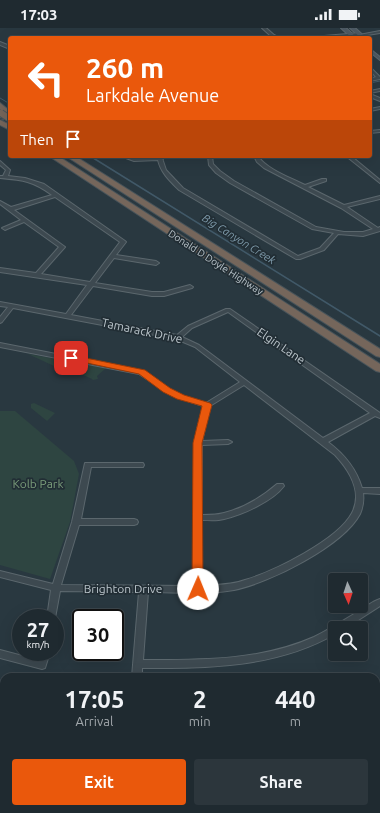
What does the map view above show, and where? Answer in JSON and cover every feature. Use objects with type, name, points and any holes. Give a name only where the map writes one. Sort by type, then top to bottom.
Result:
[{"type":"highway","points":[[0,105],[7,118],[0,121]]},
{"type":"highway","name":"Donald D Doyle Highway","points":[[56,158],[380,369]]},
{"type":"highway","name":"Donald D Doyle Highway","points":[[73,158],[380,354]]},
{"type":"main road","points":[[343,28],[351,36]]},
{"type":"main road","points":[[352,28],[363,36]]},
{"type":"main road","points":[[372,52],[380,59]]},
{"type":"street","points":[[264,28],[273,36]]},
{"type":"street","points":[[363,36],[377,33]]},
{"type":"street","points":[[363,36],[377,33]]},
{"type":"street","points":[[372,70],[379,78],[372,80]]},
{"type":"street","points":[[128,158],[134,160],[160,158],[166,175],[181,189],[298,258],[322,249],[336,234]]},
{"type":"street","points":[[210,158],[211,164],[218,172],[232,182],[314,228],[336,234],[363,234],[379,229]]},
{"type":"street","points":[[257,158],[266,167],[343,207],[379,229]]},
{"type":"street","points":[[350,158],[380,182]]},
{"type":"street","points":[[0,162],[8,170],[2,177]]},
{"type":"street","points":[[2,177],[31,181],[42,185],[123,242],[68,316]]},
{"type":"street","points":[[304,187],[324,180]]},
{"type":"street","points":[[11,209],[56,195]]},
{"type":"street","points":[[343,207],[380,197]]},
{"type":"street","points":[[0,202],[62,247],[37,275]]},
{"type":"street","points":[[5,228],[25,220]]},
{"type":"street","points":[[113,256],[156,263]]},
{"type":"street","points":[[0,270],[152,294],[164,294],[190,287]]},
{"type":"street","name":"Tamarack Drive","points":[[0,304],[178,337],[197,346],[324,441]]},
{"type":"street","points":[[0,321],[12,306]]},
{"type":"street","name":"Elgin Lane","points":[[178,337],[190,327],[228,310],[378,414]]},
{"type":"street","points":[[0,345],[142,372],[166,390],[181,397],[207,405]]},
{"type":"street","points":[[198,589],[198,443],[207,405],[245,382]]},
{"type":"street","points":[[324,441],[378,414]]},
{"type":"street","name":"Brighton Drive","points":[[0,574],[56,588],[215,589],[243,584],[264,578],[299,560],[331,539],[346,527],[356,514],[359,502],[359,490],[356,477],[348,463],[324,441]]},
{"type":"street","points":[[198,443],[228,442]]},
{"type":"street","points":[[52,609],[56,588],[76,522],[88,465],[140,465]]},
{"type":"street","points":[[197,518],[224,516],[238,512],[269,495],[280,486]]},
{"type":"street","points":[[359,490],[380,491]]},
{"type":"street","points":[[76,522],[134,522]]},
{"type":"street","points":[[137,673],[144,588]]},
{"type":"street","points":[[349,621],[380,602]]},
{"type":"street","points":[[138,664],[215,664],[250,660],[287,651],[328,634]]},
{"type":"street","points":[[0,654],[12,657]]},
{"type":"street","points":[[27,661],[42,665],[43,661]]},
{"type":"green space","points":[[28,354],[106,368],[97,376],[98,379],[93,380],[61,365],[54,366]]},
{"type":"green space","points":[[34,403],[55,413],[47,421],[31,408],[31,404]]},
{"type":"green space","name":"Kolb Park","points":[[0,411],[15,411],[74,461],[79,474],[70,522],[50,579],[0,565]]},
{"type":"waterway","points":[[372,83],[380,81]]},
{"type":"waterway","points":[[0,98],[8,103]]},
{"type":"waterway","name":"Big Canyon Creek","points":[[93,158],[380,336]]},
{"type":"route","points":[[71,358],[130,368],[142,372],[166,390],[181,397],[207,405],[198,443],[198,589]]}]
